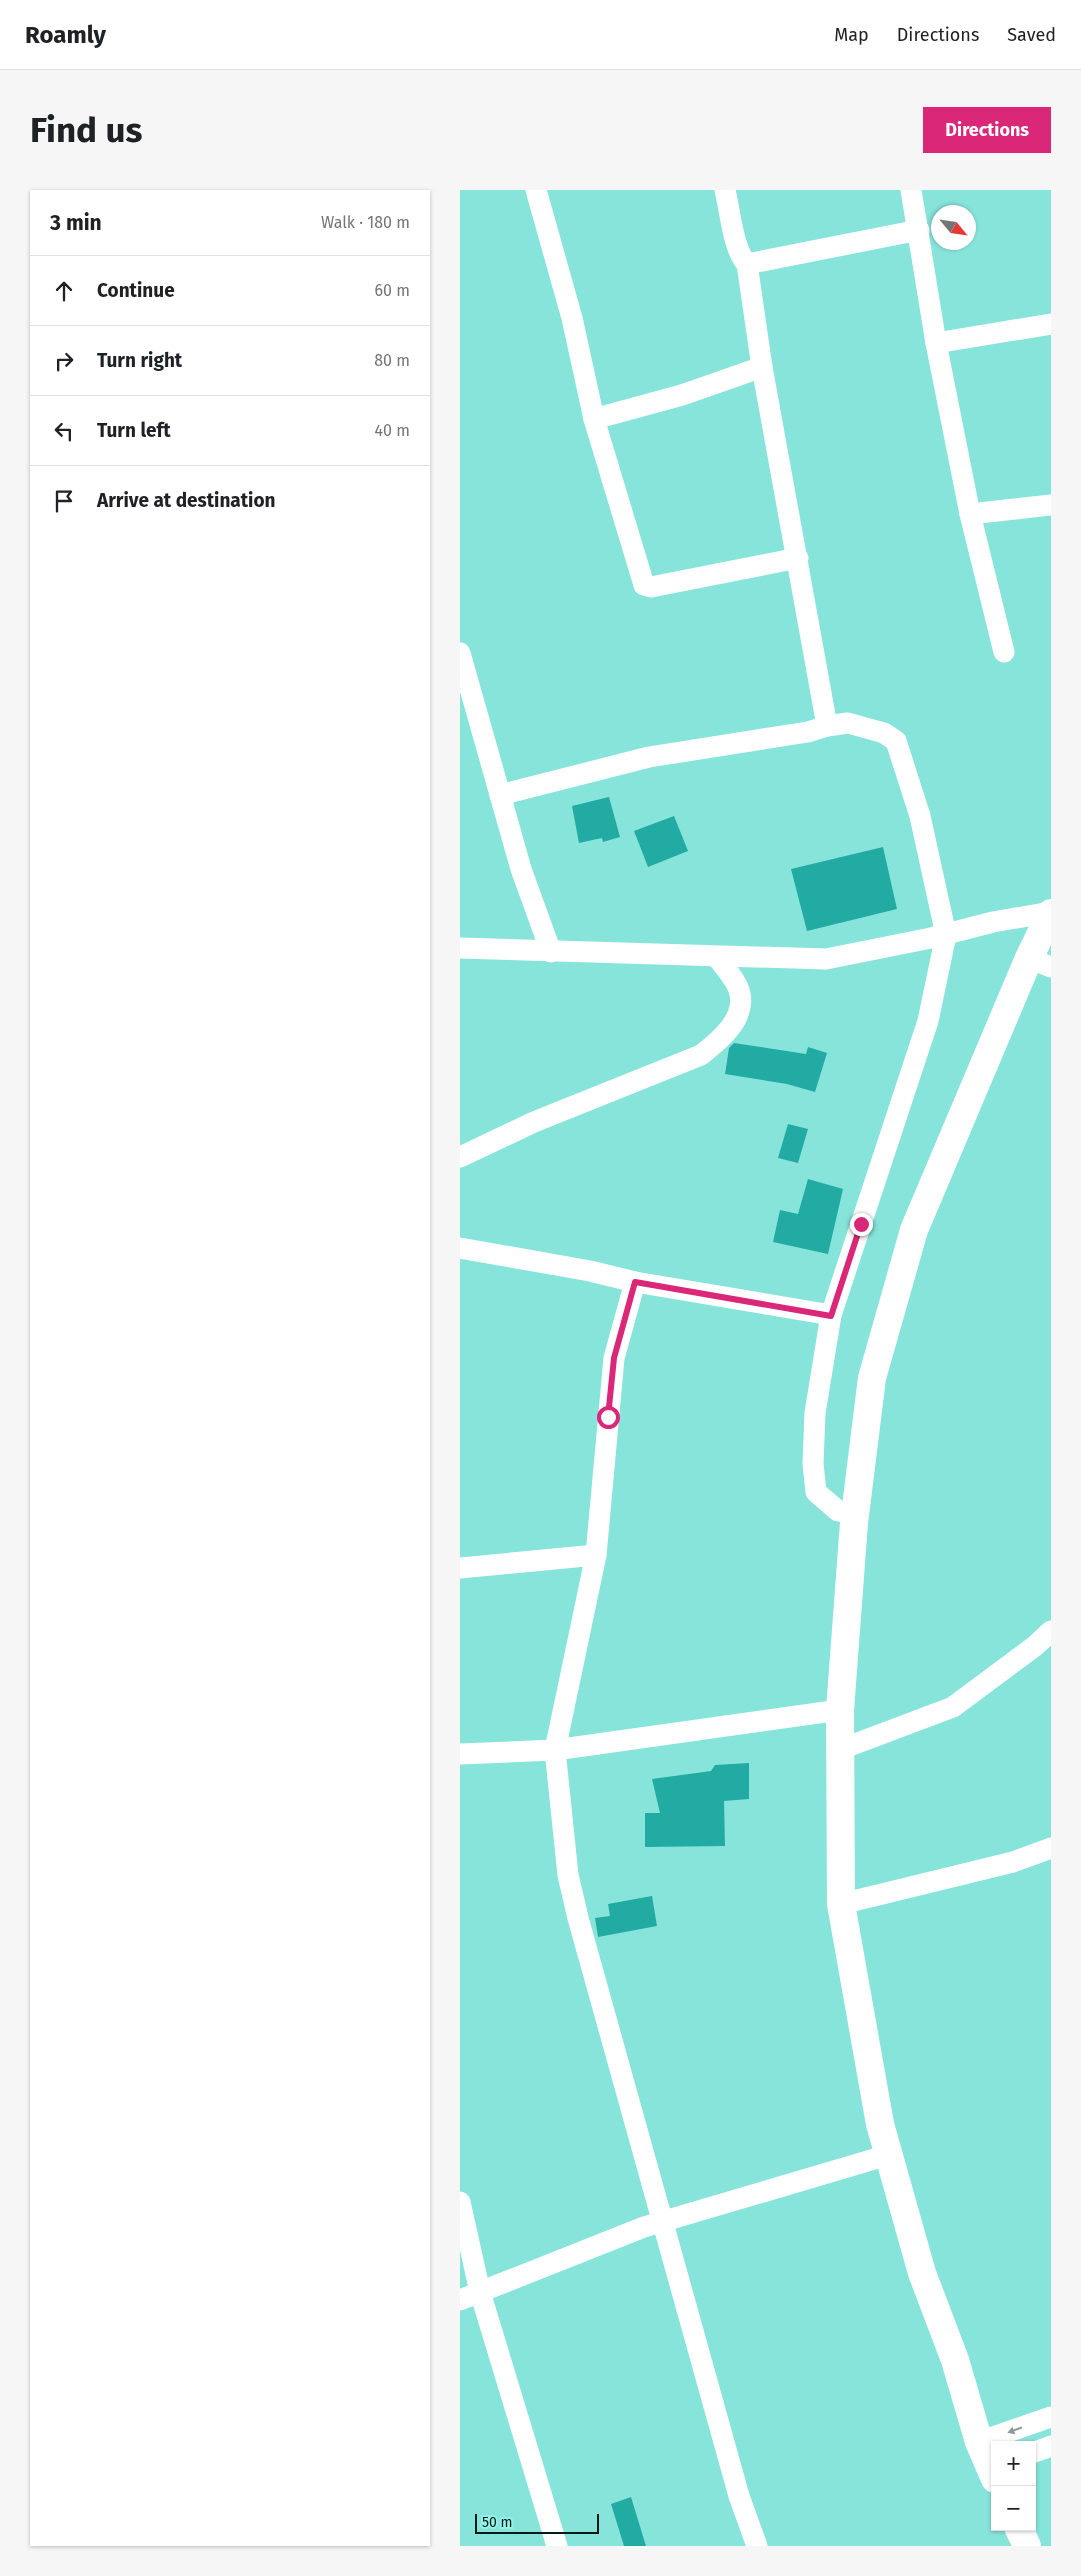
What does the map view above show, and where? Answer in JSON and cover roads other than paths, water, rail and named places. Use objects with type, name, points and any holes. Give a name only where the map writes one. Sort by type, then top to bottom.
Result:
[{"type":"main road","points":[[991,2468],[979,2442],[955,2360],[922,2274],[880,2124],[841,1904],[840,1710],[855,1512],[872,1378],[914,1230],[1040,962],[1051,913]]},
{"type":"main road","points":[[1020,2531],[1027,2546]]},
{"type":"street","points":[[536,190],[572,318],[594,418],[644,585],[651,587],[798,558]]},
{"type":"street","points":[[725,190],[741,258],[747,264],[762,367],[827,726]]},
{"type":"street","points":[[911,190],[936,343],[970,514],[1004,652]]},
{"type":"street","points":[[747,264],[919,230]]},
{"type":"street","points":[[936,343],[1051,324]]},
{"type":"street","points":[[594,418],[682,395],[762,367]]},
{"type":"street","points":[[970,514],[1051,506]]},
{"type":"street","points":[[460,653],[521,869],[551,952]]},
{"type":"street","points":[[500,794],[649,757],[808,732],[827,726],[848,723],[884,733],[896,742],[920,816],[946,935],[928,1021],[831,1316],[815,1413],[813,1464],[816,1492],[838,1511],[855,1512]]},
{"type":"street","points":[[460,948],[826,959],[946,935],[993,922],[1051,913]]},
{"type":"street","points":[[460,1157],[534,1122],[701,1055],[724,1037],[740,1005],[739,991],[717,957]]},
{"type":"street","points":[[460,1248],[590,1270],[635,1282],[831,1316]]},
{"type":"street","points":[[635,1282],[614,1358],[596,1555],[555,1750],[568,1875],[576,1909],[739,2496],[757,2546]]},
{"type":"street","points":[[460,1568],[596,1555]]},
{"type":"street","points":[[839,1750],[954,1706],[1035,1646],[1051,1631]]},
{"type":"street","points":[[460,1754],[555,1750],[840,1710]]},
{"type":"street","points":[[841,1904],[1014,1862],[1051,1848]]},
{"type":"street","points":[[460,2300],[662,2221],[888,2155]]},
{"type":"street","points":[[460,2202],[480,2292],[557,2546]]},
{"type":"street","points":[[979,2442],[1051,2417]]},
{"type":"street","points":[[1036,2452],[1051,2446]]}]
